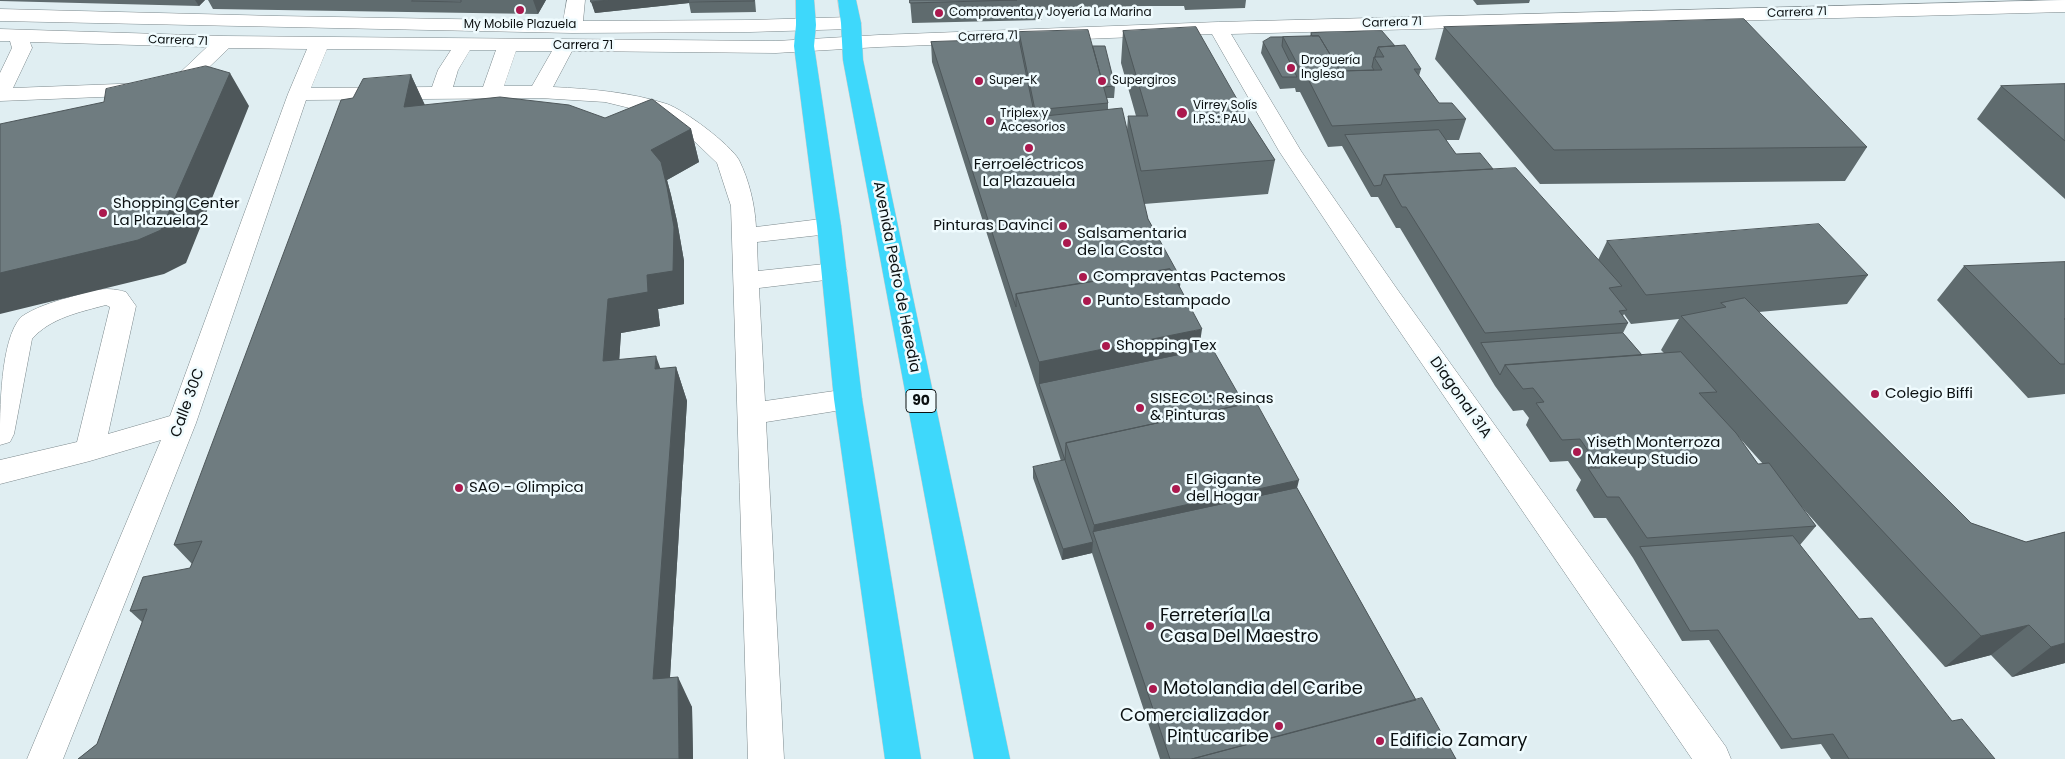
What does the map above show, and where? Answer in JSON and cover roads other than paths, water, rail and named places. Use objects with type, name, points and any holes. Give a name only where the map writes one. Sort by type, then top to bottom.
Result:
[{"type":"highway","points":[[805,0],[805,35],[848,399],[903,759]]},
{"type":"highway","name":"Avenida Pedro de Heredia","points":[[847,0],[855,70],[992,759]]},
{"type":"street","points":[[572,26],[576,0]]},
{"type":"street","name":"Carrera 71","points":[[9,36],[224,42],[565,46],[852,33],[1218,28],[2065,6]]},
{"type":"street","name":"Carrera 71","points":[[0,15],[188,21],[572,26],[805,35]]},
{"type":"street","name":"Diagonal 31A","points":[[1218,28],[1306,175],[1713,759]]},
{"type":"street","points":[[9,36],[22,48],[0,95],[176,88]]},
{"type":"street","points":[[130,109],[176,88],[224,42]]},
{"type":"street","name":"Calle 30C","points":[[44,759],[182,423],[298,94],[320,42]]},
{"type":"street","points":[[441,92],[448,70],[463,46]]},
{"type":"street","points":[[492,92],[508,46]]},
{"type":"street","points":[[540,92],[552,66],[565,46]]},
{"type":"street","points":[[298,94],[540,92],[605,96],[661,109],[698,132],[728,161],[743,206],[766,759]]},
{"type":"street","points":[[744,236],[829,226]]},
{"type":"street","points":[[746,281],[834,271]]},
{"type":"street","points":[[0,434],[19,337],[30,324],[46,314],[106,296],[117,298],[123,306],[90,450]]},
{"type":"street","points":[[752,414],[848,399]]},
{"type":"street","points":[[0,472],[90,450],[182,423]]},
{"type":"place","name":"My Mobile Plazuela","points":[[520,10]]},
{"type":"place","name":"Compraventa y Joyería La Marina","points":[[939,13]]},
{"type":"place","name":"Droguería Inglesa","points":[[1291,68]]},
{"type":"place","name":"Super-K","points":[[979,81]]},
{"type":"place","name":"Supergiros","points":[[1102,81]]},
{"type":"place","name":"Virrey Solís I.P.S.: PAU","points":[[1182,113]]},
{"type":"place","name":"Triplex y Accesorios","points":[[990,121]]},
{"type":"place","name":"Ferroeléctricos La Plazauela","points":[[1029,148]]},
{"type":"place","name":"Shopping Center La Plazuela 2","points":[[103,213]]},
{"type":"place","name":"Pinturas Davinci","points":[[1063,226]]},
{"type":"place","name":"Salsamentaria de la Costa","points":[[1067,243]]},
{"type":"place","name":"Compraventas Pactemos","points":[[1083,277]]},
{"type":"place","name":"Punto Estampado","points":[[1087,301]]},
{"type":"place","name":"Shopping Tex","points":[[1106,346]]},
{"type":"place","name":"Colegio Biffi","points":[[1875,394]]},
{"type":"place","name":"SISECOL: Resinas & Pinturas","points":[[1140,408]]},
{"type":"place","name":"Yiseth Monterroza Makeup Studio","points":[[1577,452]]},
{"type":"place","name":"SAO - Olimpica","points":[[459,488]]},
{"type":"place","name":"El Gigante del Hogar","points":[[1176,489]]},
{"type":"place","name":"Ferretería La Casa Del Maestro","points":[[1150,626]]},
{"type":"place","name":"Motolandia del Caribe","points":[[1153,689]]},
{"type":"place","name":"Comercializador Pintucaribe","points":[[1279,726]]},
{"type":"place","name":"Edificio Zamary","points":[[1380,741]]}]
